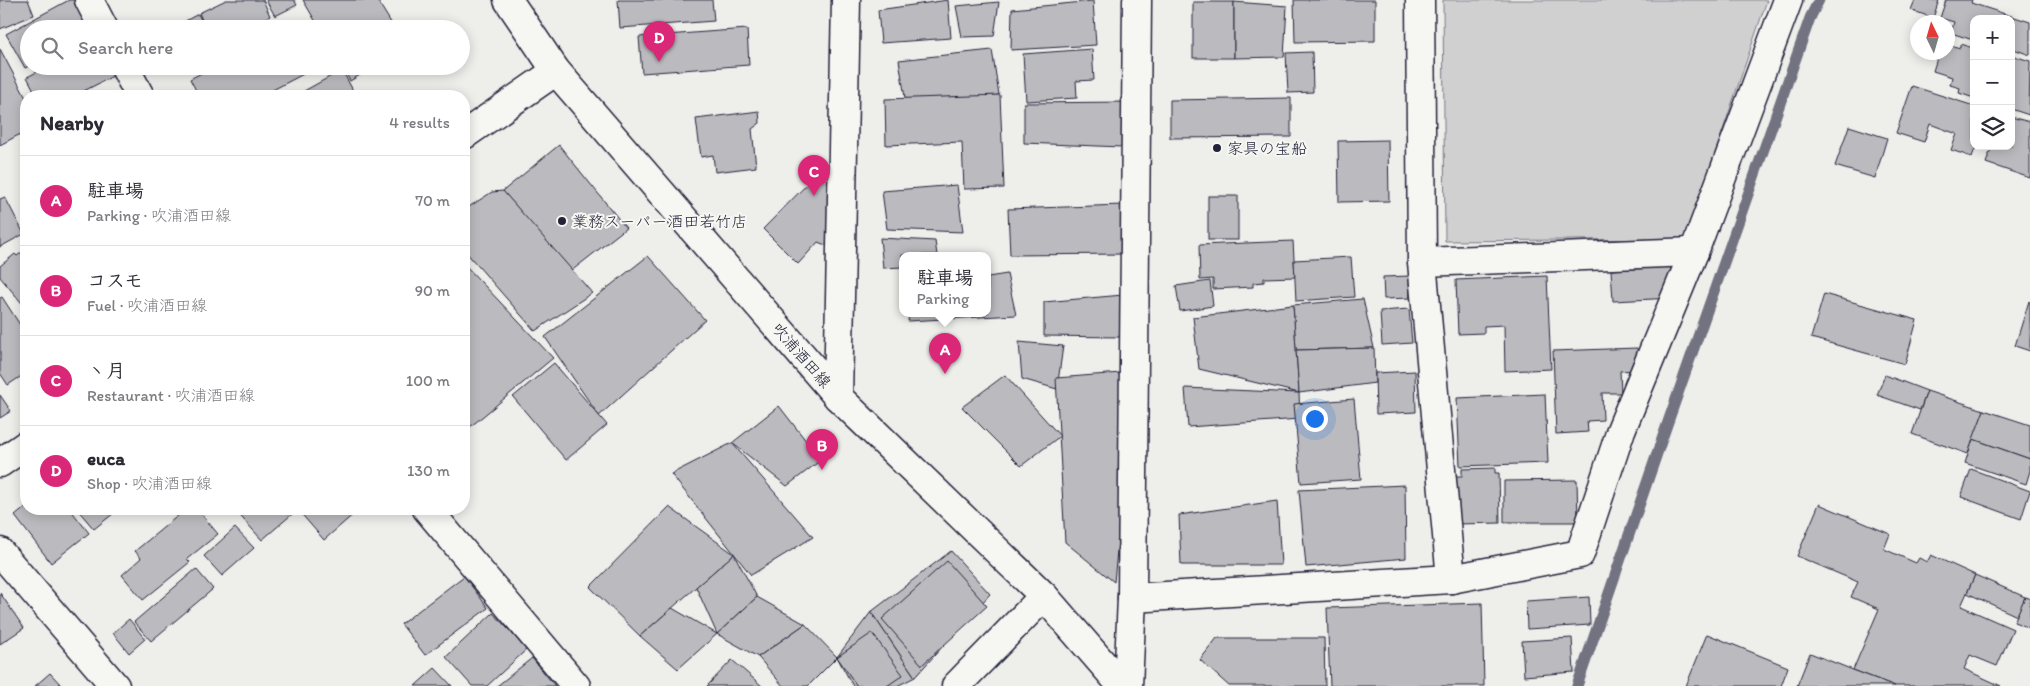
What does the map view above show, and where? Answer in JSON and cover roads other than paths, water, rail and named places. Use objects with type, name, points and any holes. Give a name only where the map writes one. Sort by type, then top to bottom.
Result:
[{"type":"street","points":[[88,0],[99,20]]},
{"type":"street","name":"吹浦酒田線","points":[[508,0],[556,71],[838,397],[1044,596],[1122,686]]},
{"type":"street","points":[[838,397],[846,0]]},
{"type":"street","points":[[1128,686],[1132,598],[1137,0]]},
{"type":"street","points":[[1420,0],[1422,262],[1451,579]]},
{"type":"street","points":[[1132,598],[1451,579],[1580,554],[1621,430],[1694,252],[1788,0]]},
{"type":"street","points":[[470,131],[556,71]]},
{"type":"street","points":[[129,75],[137,90]]},
{"type":"street","points":[[1422,262],[1694,252]]},
{"type":"street","points":[[0,464],[20,449]]},
{"type":"street","points":[[432,515],[576,686]]},
{"type":"street","points":[[0,552],[115,686]]},
{"type":"street","points":[[956,686],[1044,596]]},
{"type":"waterway","points":[[1577,686],[1810,18],[1819,0]]},
{"type":"place","name":"euca","points":[[659,62]]},
{"type":"place","name":"家具の宝船","points":[[1217,148]]},
{"type":"place","name":"ヽ月","points":[[814,196]]},
{"type":"place","name":"業務スーパー酒田若竹店","points":[[562,221]]},
{"type":"place","name":"駐車場","points":[[945,374]]},
{"type":"place","name":"コスモ","points":[[822,470]]}]
